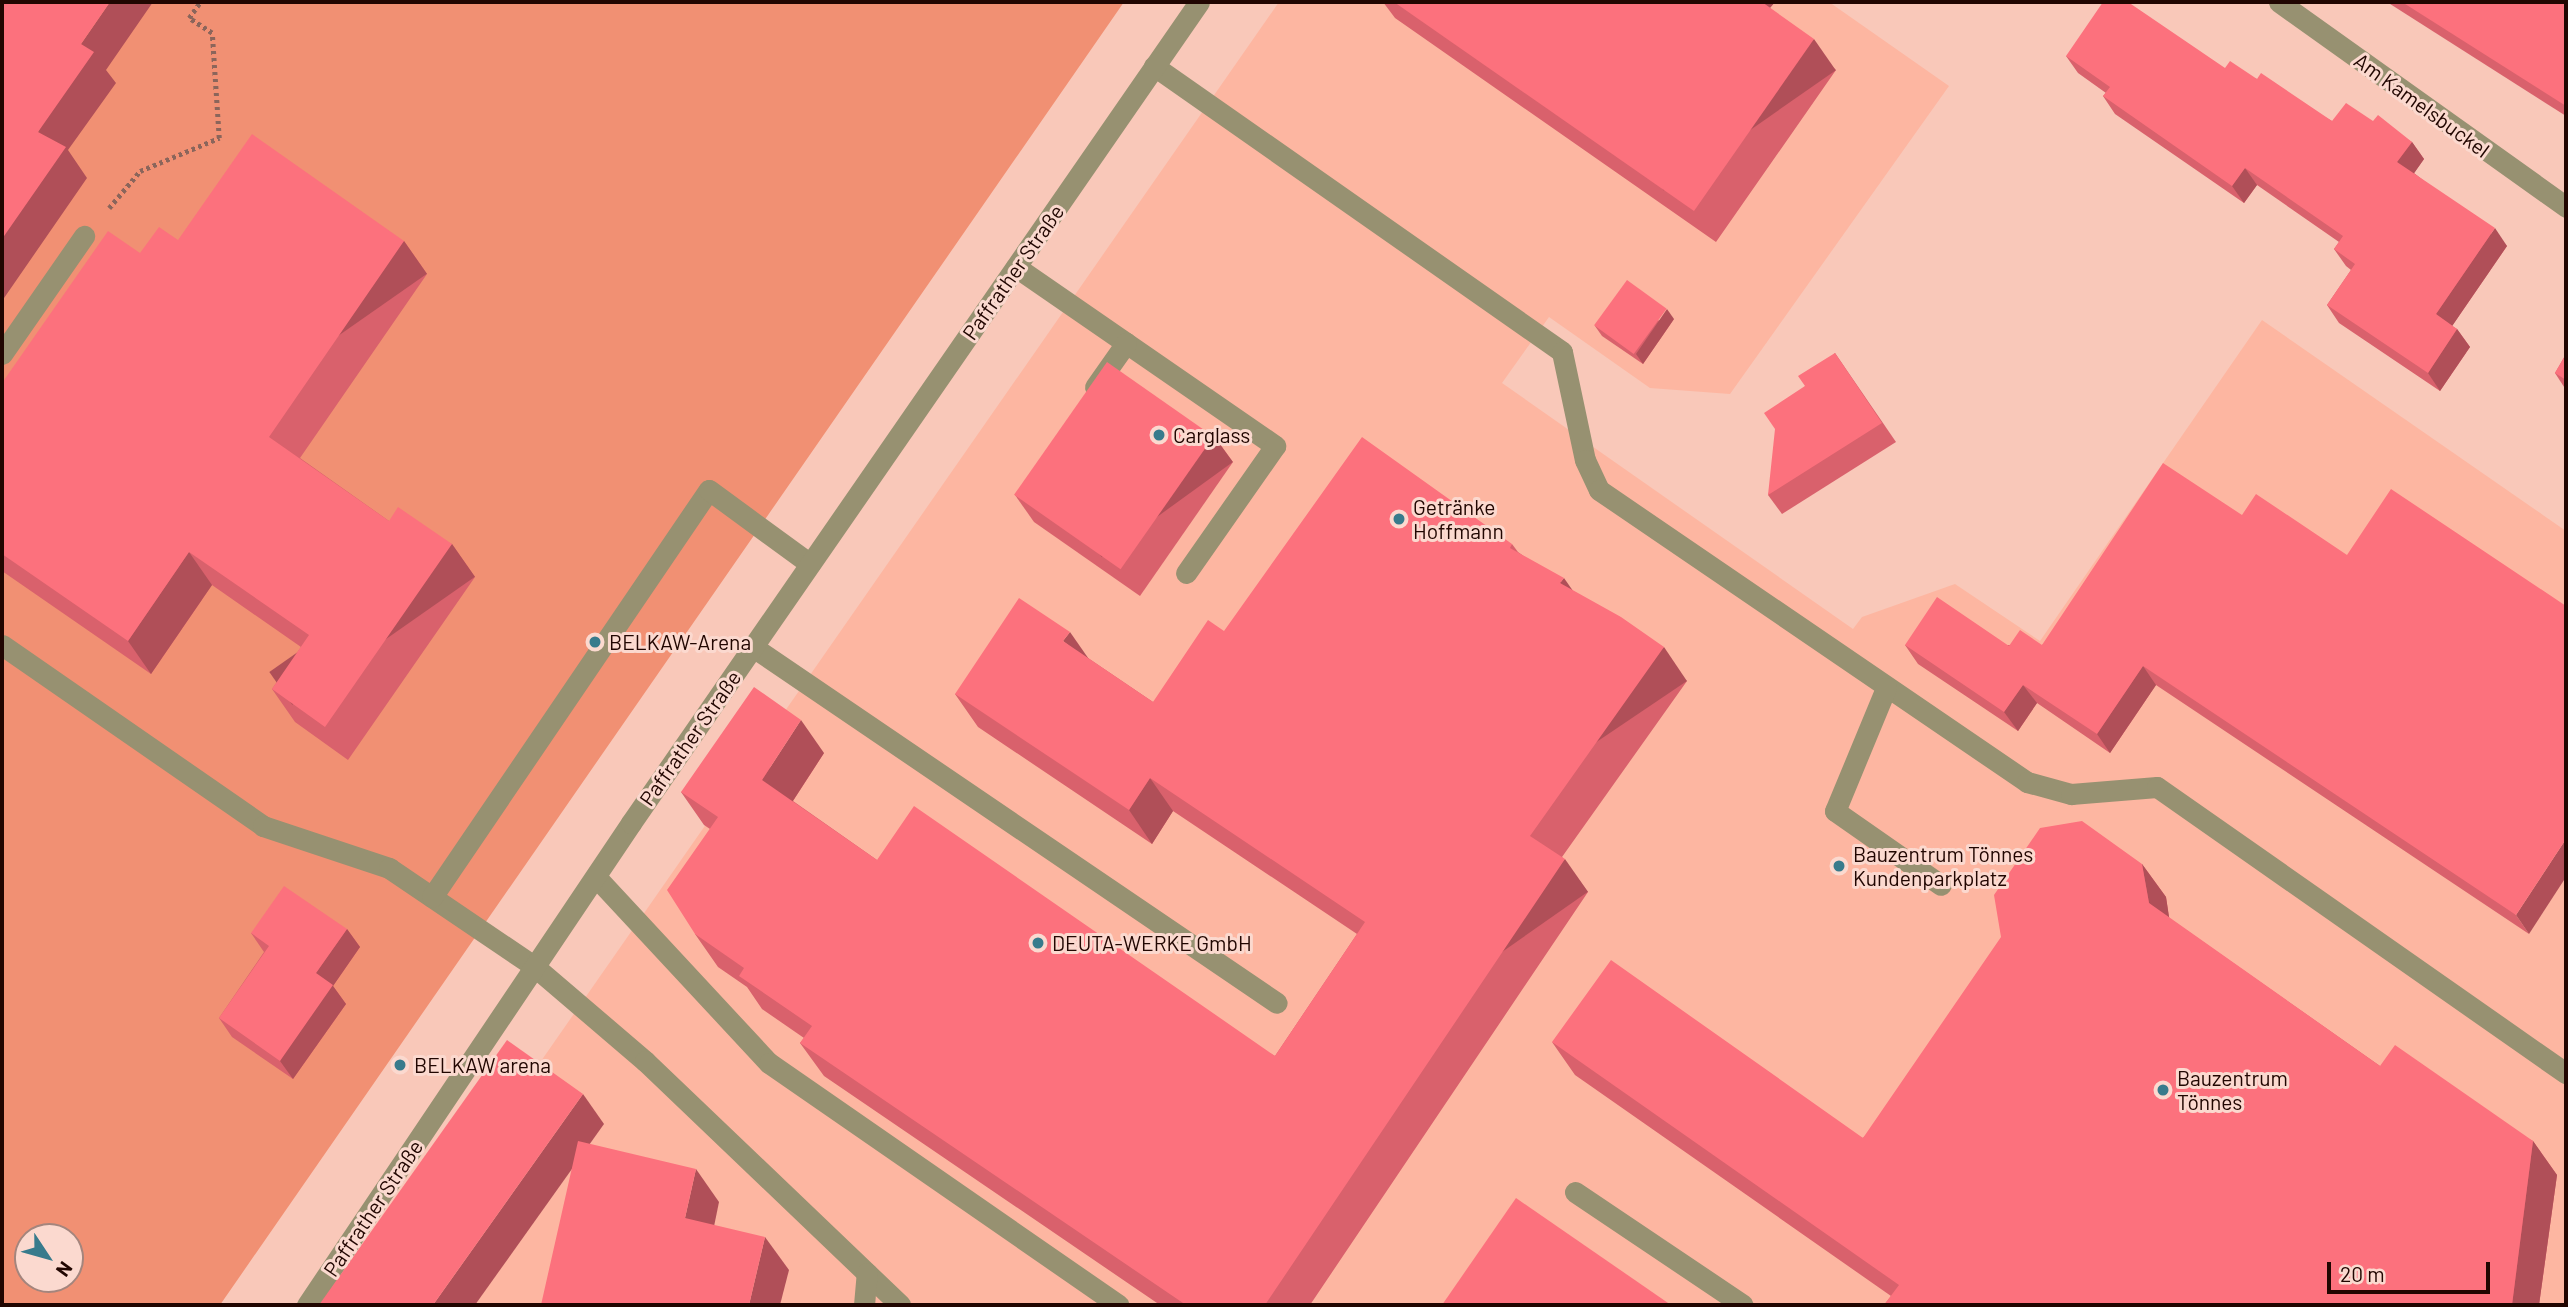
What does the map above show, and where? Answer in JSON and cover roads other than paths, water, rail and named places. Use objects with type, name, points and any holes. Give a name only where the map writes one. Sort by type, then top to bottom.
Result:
[{"type":"street","name":"Paffrather Straße","points":[[307,1305],[753,647],[1199,2]]},
{"type":"street","name":"Am Kamelsbuckel","points":[[2279,2],[2566,207]]},
{"type":"street","points":[[1154,66],[1562,352],[1585,460],[1599,490],[1886,688],[2043,789],[2071,794],[2157,788],[2566,1073]]},
{"type":"street","points":[[2,354],[84,236]]},
{"type":"street","points":[[1016,267],[1275,446],[1186,573]]},
{"type":"street","points":[[1086,400],[1126,343]]},
{"type":"street","points":[[432,897],[709,490],[810,564]]},
{"type":"street","points":[[2,645],[264,826],[389,868],[535,967],[645,1061],[900,1305]]},
{"type":"street","points":[[753,647],[1277,1003]]},
{"type":"street","points":[[1886,688],[1835,811],[1941,885]]},
{"type":"street","points":[[596,877],[769,1063],[1118,1305]]},
{"type":"street","points":[[1575,1192],[1743,1305]]},
{"type":"street","points":[[864,1305],[867,1273]]},
{"type":"place","name":"Carglass","points":[[1159,435]]},
{"type":"place","name":"Getränke Hoffmann","points":[[1399,519]]},
{"type":"place","name":"BELKAW-Arena","points":[[595,642]]},
{"type":"place","name":"Bauzentrum Tönnes Kundenparkplatz","points":[[1839,866]]},
{"type":"place","name":"DEUTA-WERKE GmbH","points":[[1038,943]]},
{"type":"place","name":"BELKAW arena","points":[[400,1065]]},
{"type":"place","name":"Bauzentrum Tönnes","points":[[2163,1090]]}]
